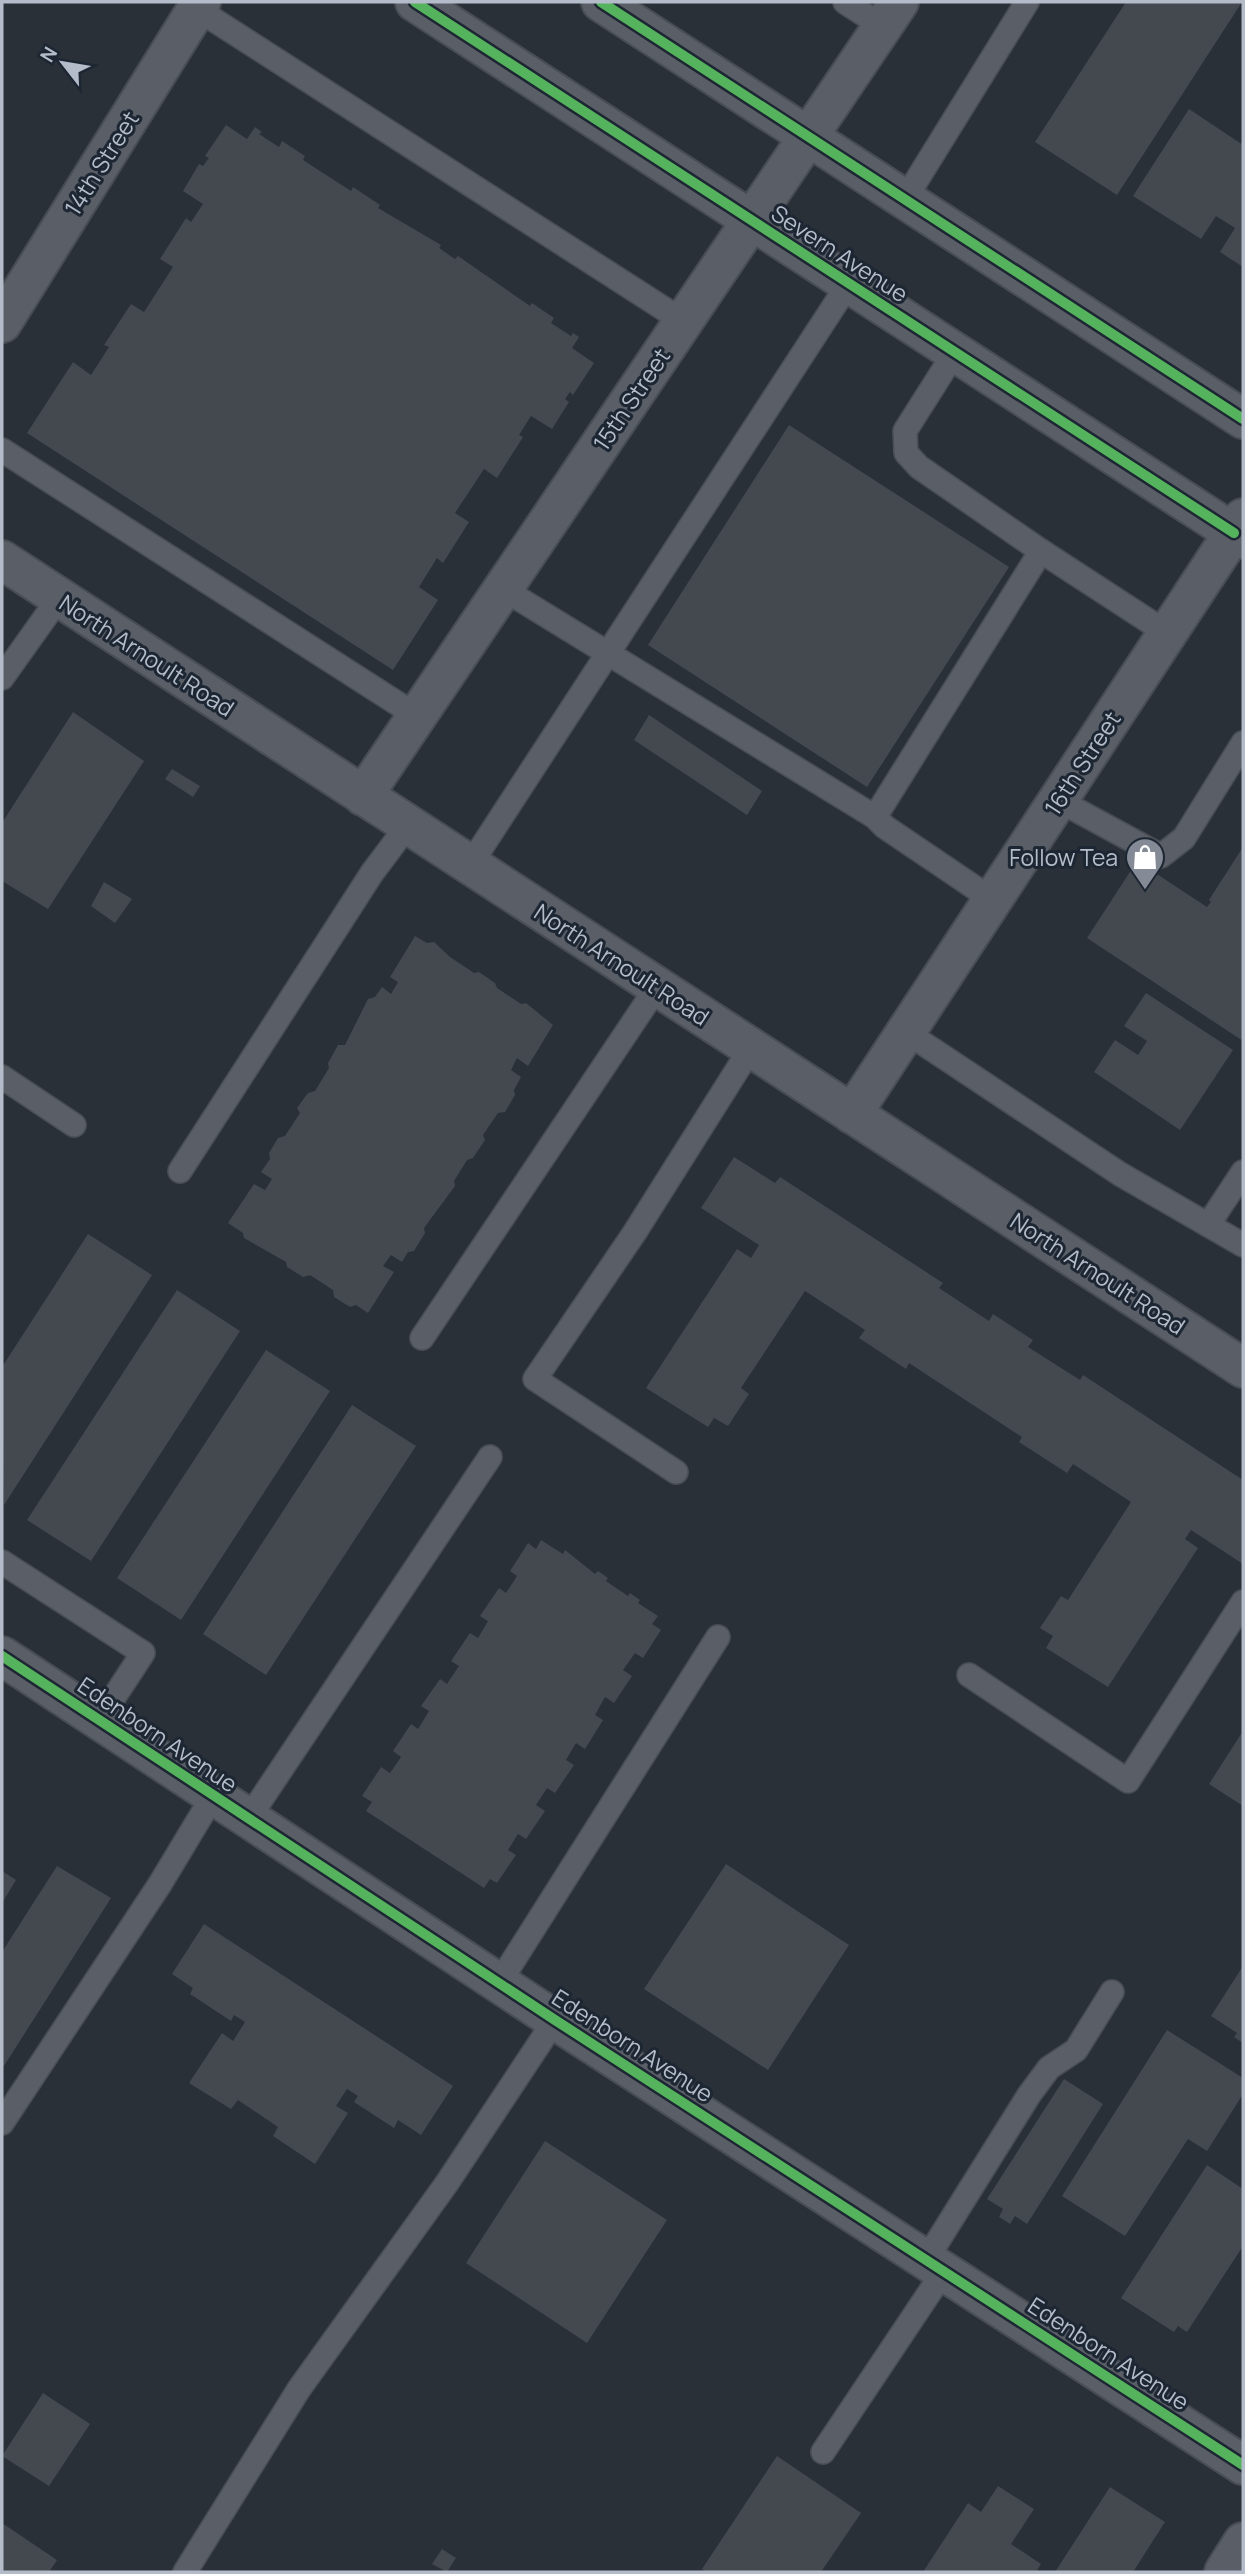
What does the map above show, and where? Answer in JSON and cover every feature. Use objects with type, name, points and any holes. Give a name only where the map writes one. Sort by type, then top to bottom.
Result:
[{"type":"street","name":"Severn Avenue","points":[[415,2],[955,352],[1240,530]]},
{"type":"street","points":[[601,2],[1243,419]]},
{"type":"street","name":"14th Street","points":[[2,323],[199,5]]},
{"type":"street","name":"15th Street","points":[[363,796],[890,14]]},
{"type":"street","name":"16th Street","points":[[852,1114],[1167,633],[1240,530]]},
{"type":"street","name":"North Arnoult Road","points":[[2,560],[1243,1368]]},
{"type":"street","name":"Edenborn Avenue","points":[[2,1656],[555,2020],[1243,2465]]},
{"type":"street","points":[[1224,2572],[1243,2542]]},
{"type":"lane","points":[[845,2],[890,14]]},
{"type":"lane","points":[[905,199],[1027,2]]},
{"type":"lane","points":[[199,5],[683,321]]},
{"type":"lane","points":[[470,865],[849,283]]},
{"type":"lane","points":[[955,352],[905,431],[906,453],[919,467],[1167,633]]},
{"type":"lane","points":[[2,450],[417,716]]},
{"type":"lane","points":[[875,817],[1041,551]]},
{"type":"lane","points":[[503,589],[875,817],[885,827],[993,900]]},
{"type":"lane","points":[[2,678],[59,598]]},
{"type":"lane","points":[[1058,800],[1161,856],[1184,838],[1243,743]]},
{"type":"lane","points":[[180,1171],[372,873],[408,825]]},
{"type":"lane","points":[[422,1338],[657,987]]},
{"type":"lane","points":[[906,1032],[1119,1174],[1243,1245]]},
{"type":"lane","points":[[676,1472],[535,1379],[635,1232],[751,1048]]},
{"type":"lane","points":[[2,1077],[74,1125]]},
{"type":"lane","points":[[1208,1225],[1243,1172]]},
{"type":"lane","points":[[248,1819],[490,1457]]},
{"type":"lane","points":[[2,1562],[143,1653],[99,1720]]},
{"type":"lane","points":[[969,1675],[1128,1781],[1243,1602]]},
{"type":"lane","points":[[499,1983],[718,1637]]},
{"type":"lane","points":[[2,2123],[160,1884],[212,1796]]},
{"type":"lane","points":[[823,2452],[935,2266],[1028,2095],[1049,2068],[1076,2050],[1112,1992]]},
{"type":"lane","points":[[185,2572],[299,2389],[447,2183],[555,2020]]},
{"type":"building","points":[[1126,2],[1242,2],[1117,195],[1035,142]]},
{"type":"building","points":[[1189,109],[1243,145],[1243,267],[1220,252],[1235,228],[1216,216],[1201,239],[1133,196]]},
{"type":"building","points":[[226,125],[247,139],[255,127],[262,132],[259,134],[279,147],[282,141],[305,156],[303,160],[351,191],[353,187],[380,205],[378,208],[441,245],[439,248],[455,259],[458,256],[530,306],[532,303],[554,318],[551,323],[571,336],[573,333],[579,337],[572,348],[594,363],[573,395],[570,392],[565,399],[569,402],[552,429],[531,416],[519,435],[523,437],[497,478],[484,469],[455,513],[469,522],[443,563],[437,558],[419,587],[438,600],[393,670],[27,433],[73,362],[91,375],[109,347],[104,345],[131,304],[144,312],[173,267],[160,259],[186,218],[191,222],[203,204],[183,191],[199,164],[203,166],[209,158],[205,156]]},
{"type":"building","points":[[789,425],[1009,567],[867,787],[648,645]]},
{"type":"building","points":[[73,712],[144,761],[48,909],[2,881],[2,823]]},
{"type":"building","points":[[649,715],[762,791],[747,815],[634,740]]},
{"type":"building","points":[[172,769],[200,786],[193,797],[165,779]]},
{"type":"building","points":[[1243,847],[1243,1041],[1087,938],[1137,861],[1207,907]]},
{"type":"building","points":[[104,882],[132,899],[115,923],[91,906]]},
{"type":"building","points":[[415,936],[427,943],[434,942],[450,957],[474,973],[479,972],[521,1004],[526,1003],[553,1025],[528,1066],[517,1058],[511,1070],[521,1077],[514,1090],[515,1095],[505,1112],[498,1113],[483,1135],[485,1140],[473,1158],[467,1160],[454,1181],[455,1186],[424,1228],[425,1233],[414,1251],[408,1252],[402,1262],[391,1255],[383,1266],[394,1272],[368,1313],[356,1305],[350,1307],[334,1297],[333,1290],[310,1275],[303,1277],[287,1267],[286,1262],[244,1238],[243,1233],[228,1223],[254,1184],[265,1190],[272,1179],[261,1172],[270,1159],[269,1153],[278,1138],[285,1136],[300,1113],[297,1108],[308,1093],[315,1091],[329,1068],[328,1063],[338,1045],[345,1045],[368,999],[375,997],[382,987],[391,994],[398,982],[390,977]]},
{"type":"building","points":[[1146,993],[1233,1050],[1180,1130],[1094,1072],[1115,1040],[1138,1055],[1147,1041],[1124,1026]]},
{"type":"building","points":[[734,1157],[775,1183],[780,1177],[943,1283],[939,1288],[989,1321],[993,1314],[1033,1340],[1028,1347],[1080,1380],[1083,1375],[1243,1480],[1243,1564],[1191,1530],[1185,1539],[1198,1548],[1108,1687],[1046,1648],[1053,1636],[1040,1628],[1061,1596],[1068,1600],[1131,1502],[1073,1464],[1067,1473],[1019,1442],[1022,1437],[909,1363],[906,1369],[859,1338],[865,1330],[805,1291],[741,1388],[749,1394],[728,1426],[714,1418],[708,1427],[646,1388],[737,1249],[751,1258],[759,1245],[701,1208]]},
{"type":"building","points":[[88,1234],[152,1275],[4,1505],[2,1367]]},
{"type":"building","points":[[177,1290],[240,1331],[91,1561],[27,1520]]},
{"type":"building","points":[[266,1350],[330,1391],[181,1620],[117,1578]]},
{"type":"building","points":[[352,1405],[416,1446],[266,1675],[203,1634]]},
{"type":"building","points":[[541,1540],[563,1554],[565,1550],[595,1574],[598,1571],[608,1578],[606,1581],[628,1596],[630,1593],[640,1600],[638,1603],[658,1616],[652,1624],[661,1630],[643,1658],[635,1653],[623,1670],[632,1676],[614,1703],[605,1697],[595,1715],[603,1720],[585,1749],[576,1743],[566,1760],[574,1765],[555,1793],[547,1788],[536,1805],[545,1811],[526,1839],[518,1834],[508,1850],[516,1855],[497,1883],[490,1879],[484,1888],[366,1811],[372,1802],[362,1796],[381,1767],[390,1773],[401,1757],[393,1751],[411,1724],[418,1729],[429,1711],[421,1706],[440,1679],[447,1684],[459,1666],[451,1661],[470,1633],[478,1638],[488,1621],[480,1616],[499,1588],[506,1593],[517,1576],[510,1571],[528,1543],[536,1549]]},
{"type":"building","points":[[1243,1731],[1243,1806],[1209,1784]]},
{"type":"building","points":[[726,1864],[849,1945],[768,2070],[644,1989]]},
{"type":"building","points":[[57,1866],[111,1898],[2,2069],[2,1952]]},
{"type":"building","points":[[2,1871],[16,1880],[2,1903]]},
{"type":"building","points":[[204,1924],[453,2086],[421,2135],[398,2120],[394,2128],[354,2102],[358,2096],[347,2089],[336,2106],[348,2113],[315,2164],[273,2136],[278,2127],[238,2100],[231,2109],[189,2083],[222,2033],[233,2041],[245,2022],[234,2015],[231,2021],[190,1994],[193,1988],[172,1974]]},
{"type":"building","points":[[1243,1966],[1243,2043],[1234,2037],[1237,2033],[1211,2016]]},
{"type":"building","points":[[1167,2030],[1243,2078],[1243,2094],[1207,2151],[1188,2139],[1125,2236],[1062,2196]]},
{"type":"building","points":[[1064,2079],[1103,2104],[1027,2224],[1015,2216],[1010,2224],[999,2217],[1003,2209],[987,2199]]},
{"type":"building","points":[[545,2141],[667,2220],[587,2343],[466,2263]]},
{"type":"building","points":[[1207,2165],[1243,2189],[1243,2246],[1187,2332],[1178,2326],[1174,2332],[1121,2298]]},
{"type":"building","points":[[43,2393],[90,2424],[49,2486],[2,2456]]},
{"type":"building","points":[[777,2456],[861,2513],[821,2572],[706,2572],[702,2569]]},
{"type":"building","points":[[998,2486],[1034,2509],[1011,2544],[1041,2564],[1037,2570],[1041,2572],[923,2572],[968,2503],[981,2512]]},
{"type":"building","points":[[1110,2487],[1165,2522],[1133,2572],[1055,2572]]},
{"type":"building","points":[[2,2523],[57,2560],[49,2572],[2,2572]]},
{"type":"building","points":[[442,2549],[456,2558],[447,2572],[432,2564]]},
{"type":"cycle path","points":[[415,2],[1234,533]]},
{"type":"cycle path","points":[[601,2],[1243,419]]},
{"type":"cycle path","points":[[2,1656],[555,2020],[1243,2465]]},
{"type":"place","name":"Follow Tea","points":[[1145,891]]}]
